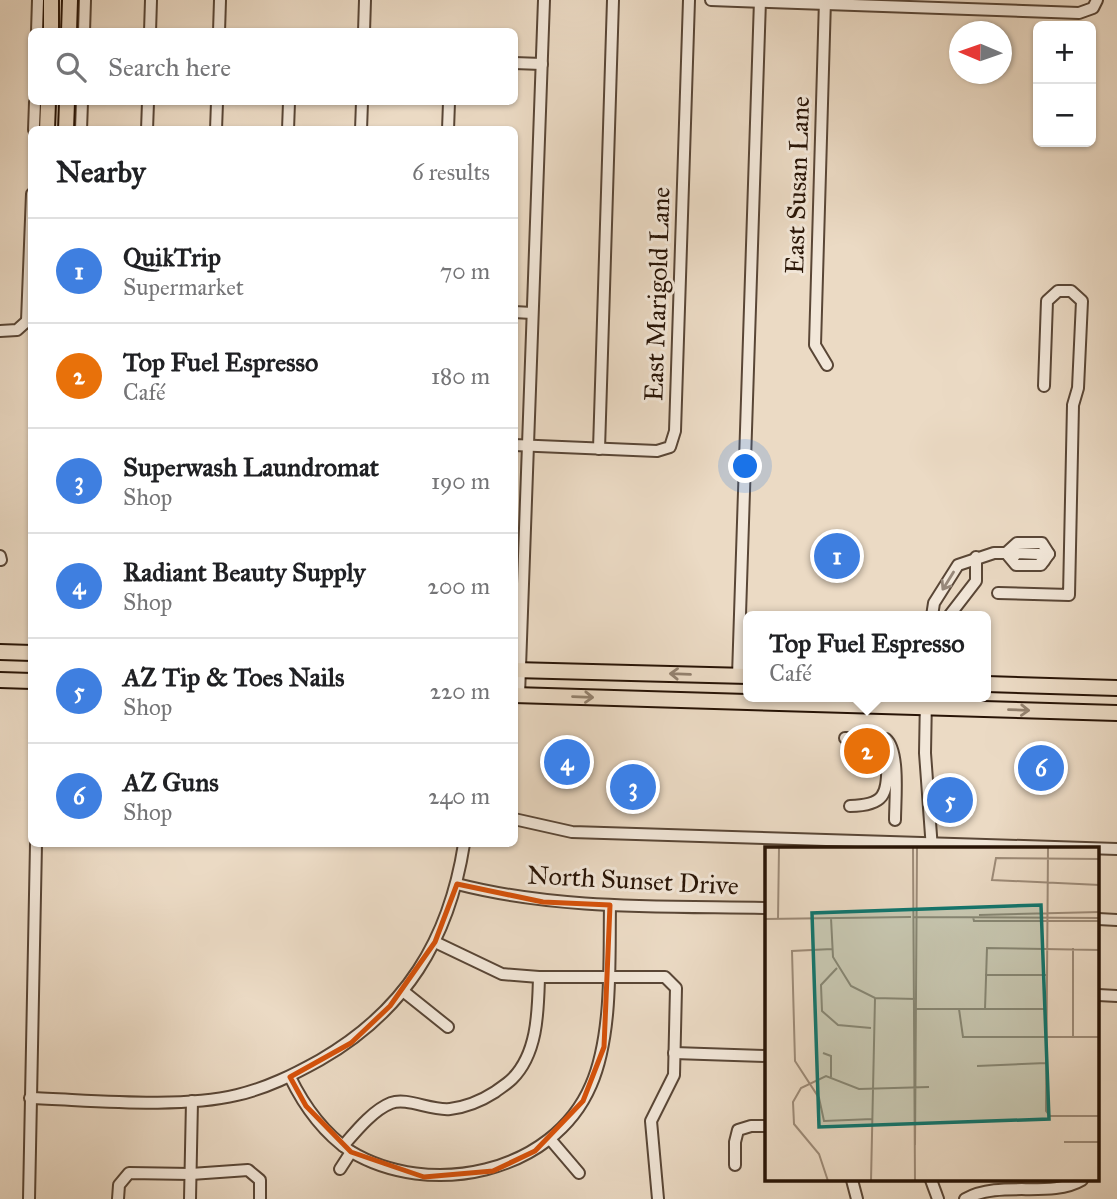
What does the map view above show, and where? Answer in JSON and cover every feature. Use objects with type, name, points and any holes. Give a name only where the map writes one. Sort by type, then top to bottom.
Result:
[{"type":"main road","points":[[51,0],[51,28]]},
{"type":"main road","points":[[69,28],[70,0]]},
{"type":"main road","points":[[47,126],[48,105]]},
{"type":"main road","points":[[66,126],[67,105]]},
{"type":"main road","points":[[0,652],[28,653]]},
{"type":"main road","points":[[518,670],[743,676]]},
{"type":"main road","points":[[0,680],[28,681]]},
{"type":"main road","points":[[991,684],[1117,688]]},
{"type":"main road","points":[[518,695],[743,699]]},
{"type":"main road","points":[[926,702],[1117,713]]},
{"type":"street","points":[[37,28],[38,0]]},
{"type":"street","points":[[84,28],[85,0]]},
{"type":"street","points":[[150,28],[151,0]]},
{"type":"street","points":[[219,28],[220,0]]},
{"type":"street","points":[[364,28],[365,0]]},
{"type":"street","points":[[518,651],[529,447],[544,0]]},
{"type":"street","points":[[599,449],[613,0]]},
{"type":"street","name":"East Marigold Lane","points":[[518,445],[657,451],[670,447],[675,431],[689,0]]},
{"type":"street","points":[[711,0],[825,1],[1079,13],[1095,4]]},
{"type":"street","points":[[745,611],[760,1]]},
{"type":"street","name":"East Susan Lane","points":[[825,1],[815,345],[827,365]]},
{"type":"street","points":[[518,63],[542,64]]},
{"type":"street","points":[[34,126],[35,105]]},
{"type":"street","points":[[80,126],[82,105]]},
{"type":"street","points":[[147,126],[148,105]]},
{"type":"street","points":[[216,126],[217,105]]},
{"type":"street","points":[[288,126],[289,105]]},
{"type":"street","points":[[361,126],[362,105]]},
{"type":"street","points":[[448,126],[449,105]]},
{"type":"street","points":[[998,593],[1069,595],[1073,405],[1078,388],[1082,301],[1071,291],[1058,290],[1047,301],[1044,386]]},
{"type":"street","points":[[518,312],[532,313]]},
{"type":"street","points":[[0,331],[17,330],[28,323]]},
{"type":"street","points":[[1009,556],[1017,543],[1042,543],[1047,557]]},
{"type":"street","points":[[933,611],[934,603],[958,565],[976,557],[993,553],[1009,556],[1016,565],[1041,565],[1047,557],[1070,555]]},
{"type":"street","points":[[952,611],[975,581],[976,557]]},
{"type":"street","points":[[926,702],[925,753],[932,846]]},
{"type":"street","points":[[867,738],[886,739],[890,742]]},
{"type":"street","points":[[850,806],[870,805],[882,798],[890,742]]},
{"type":"street","points":[[890,742],[895,780],[895,820]]},
{"type":"street","points":[[518,820],[572,832],[994,847]]},
{"type":"street","points":[[29,1199],[36,847]]},
{"type":"street","points":[[30,1098],[192,1101],[235,1096],[290,1077],[351,1043],[403,991],[435,942],[457,884],[463,847]]},
{"type":"street","name":"North Sunset Drive","points":[[457,884],[543,902],[765,908]]},
{"type":"street","points":[[290,1077],[317,1120],[347,1149],[380,1166],[424,1177],[469,1177],[516,1162],[550,1139],[572,1117],[592,1084],[604,1047],[610,905]]},
{"type":"street","points":[[435,942],[502,974],[539,977],[665,977],[676,988],[674,1075],[652,1121],[658,1199]]},
{"type":"street","points":[[340,1170],[347,1149],[376,1113],[391,1103],[403,1101],[421,1107],[450,1109],[483,1100],[512,1079],[528,1054],[537,1019],[539,977]]},
{"type":"street","points":[[403,991],[449,1027]]},
{"type":"street","points":[[674,1053],[765,1056]]},
{"type":"street","points":[[190,1199],[192,1101]]},
{"type":"street","points":[[735,1166],[738,1130],[765,1126]]},
{"type":"street","points":[[550,1139],[579,1173]]},
{"type":"street","points":[[118,1199],[119,1185],[130,1173],[191,1174],[248,1170],[260,1180],[260,1199]]},
{"type":"street","points":[[932,1182],[938,1199]]},
{"type":"street","points":[[965,1199],[988,1193],[1053,1195],[1066,1191],[1079,1182]]},
{"type":"highlighted area","points":[[457,884],[543,902],[610,905],[604,1047],[583,1101],[535,1151],[493,1171],[424,1177],[351,1152],[306,1106],[290,1077],[351,1043],[390,1006],[435,942]]},
{"type":"place","name":"QuikTrip","points":[[837,556]]},
{"type":"place","name":"Top Fuel Espresso","points":[[867,751]]},
{"type":"place","name":"Radiant Beauty Supply","points":[[567,762]]},
{"type":"place","name":"AZ Guns","points":[[1041,768]]},
{"type":"place","name":"Superwash Laundromat","points":[[633,787]]},
{"type":"place","name":"AZ Tip & Toes Nails","points":[[950,800]]}]
